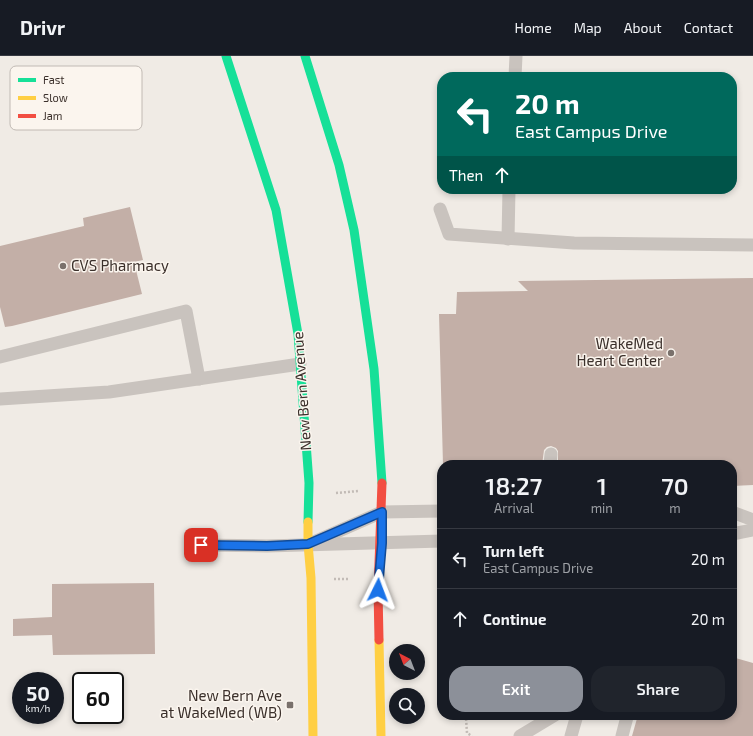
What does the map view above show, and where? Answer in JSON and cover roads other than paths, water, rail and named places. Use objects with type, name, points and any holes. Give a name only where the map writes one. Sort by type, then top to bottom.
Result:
[{"type":"main road","name":"New Bern Avenue","points":[[226,56],[276,210],[298,334],[308,483],[308,544],[313,736]]},
{"type":"main road","points":[[306,57],[339,165],[354,230],[374,369],[384,490],[378,590],[381,736]]},
{"type":"lane","points":[[514,72],[516,56]]},
{"type":"lane","points":[[508,239],[509,194]]},
{"type":"lane","points":[[440,209],[449,234],[574,243],[753,245]]},
{"type":"lane","points":[[0,357],[186,311],[199,379]]},
{"type":"lane","points":[[0,399],[109,392],[300,364]]},
{"type":"lane","points":[[308,544],[382,512],[437,511]]},
{"type":"lane","points":[[737,514],[753,520]]},
{"type":"lane","points":[[737,533],[753,530]]},
{"type":"lane","points":[[201,545],[267,546],[437,541]]},
{"type":"lane","points":[[520,736],[547,720]]},
{"type":"lane","points":[[571,736],[576,720]]},
{"type":"lane","points":[[622,736],[626,720]]},
{"type":"place","name":"CVS Pharmacy","points":[[63,266]]},
{"type":"place","name":"WakeMed Heart Center","points":[[671,353]]},
{"type":"place","name":"New Bern Ave at WakeMed (WB)","points":[[290,705]]}]
